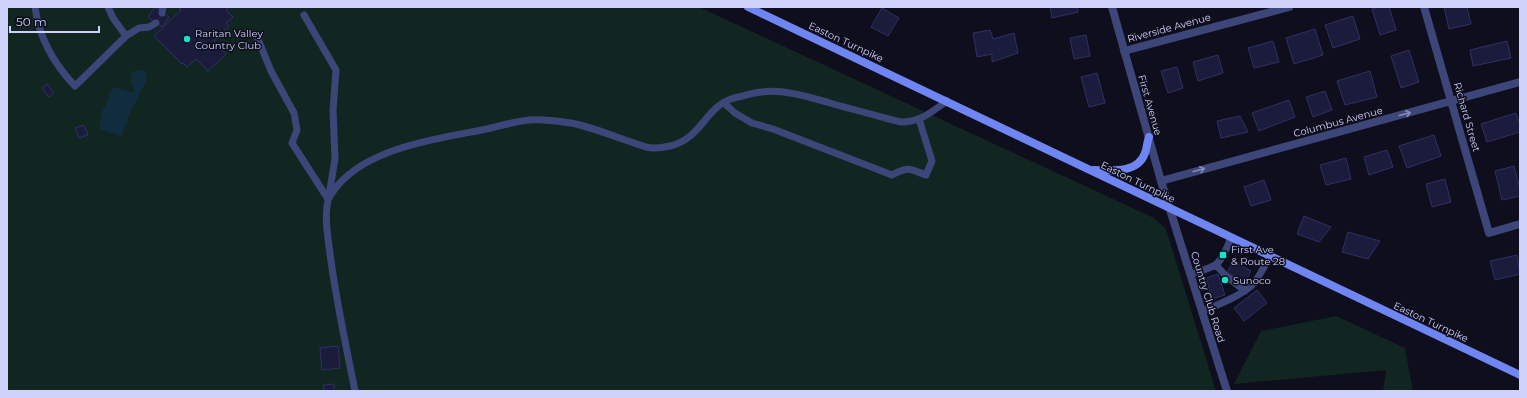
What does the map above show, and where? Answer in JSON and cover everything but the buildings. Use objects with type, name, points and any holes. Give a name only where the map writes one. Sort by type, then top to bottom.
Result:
[{"type":"main road","name":"Easton Turnpike","points":[[748,7],[759,9],[1089,170],[1520,375]]},
{"type":"main road","points":[[1089,170],[1128,169],[1136,165],[1145,154],[1148,138]]},
{"type":"street","name":"First Avenue","points":[[1112,7],[1148,138],[1170,208]]},
{"type":"street","name":"Riverside Avenue","points":[[1124,50],[1289,7]]},
{"type":"street","name":"Richard Street","points":[[1424,7],[1489,233],[1520,224]]},
{"type":"street","name":"Columbus Avenue","points":[[1161,181],[1520,82]]},
{"type":"street","name":"Country Club Road","points":[[1170,208],[1227,391]]},
{"type":"lane","points":[[35,7],[39,28],[50,53],[61,71],[75,86],[126,36],[139,28],[149,27],[156,23]]},
{"type":"lane","points":[[108,7],[113,18],[126,36]]},
{"type":"lane","points":[[304,16],[336,70],[333,110],[335,158],[328,200],[328,231],[333,275],[355,391]]},
{"type":"lane","points":[[258,39],[271,70],[294,113],[297,130],[292,143],[328,200]]},
{"type":"lane","points":[[328,200],[332,192],[342,180],[357,168],[370,160],[398,148],[527,121],[542,120],[579,124],[655,149],[680,144],[691,137],[712,112],[724,102],[732,98],[762,92],[781,92],[804,96],[901,122],[912,122],[920,119],[947,101]]},
{"type":"lane","points":[[724,102],[740,116],[752,123],[773,129],[892,175],[908,168],[926,175],[932,161],[920,119]]},
{"type":"lane","points":[[1191,274],[1216,265],[1222,260],[1231,238]]},
{"type":"lane","points":[[1202,311],[1216,306],[1245,291],[1253,284],[1270,257]]},
{"type":"lane","points":[[1216,265],[1225,275],[1245,291]]},
{"type":"green space","points":[[7,7],[699,7],[1154,218],[1166,229],[1216,391],[7,391]]},
{"type":"green space","points":[[1336,316],[1405,348],[1413,391],[1383,391],[1386,370],[1234,384],[1261,331]]},
{"type":"water","points":[[136,70],[145,72],[147,79],[129,115],[122,136],[99,129],[101,113],[106,105],[112,87],[135,93],[130,77]]},
{"type":"place","name":"Raritan Valley Country Club","points":[[187,39]]},
{"type":"place","name":"First Ave & Route 28","points":[[1223,255]]},
{"type":"place","name":"Sunoco","points":[[1225,280]]}]
